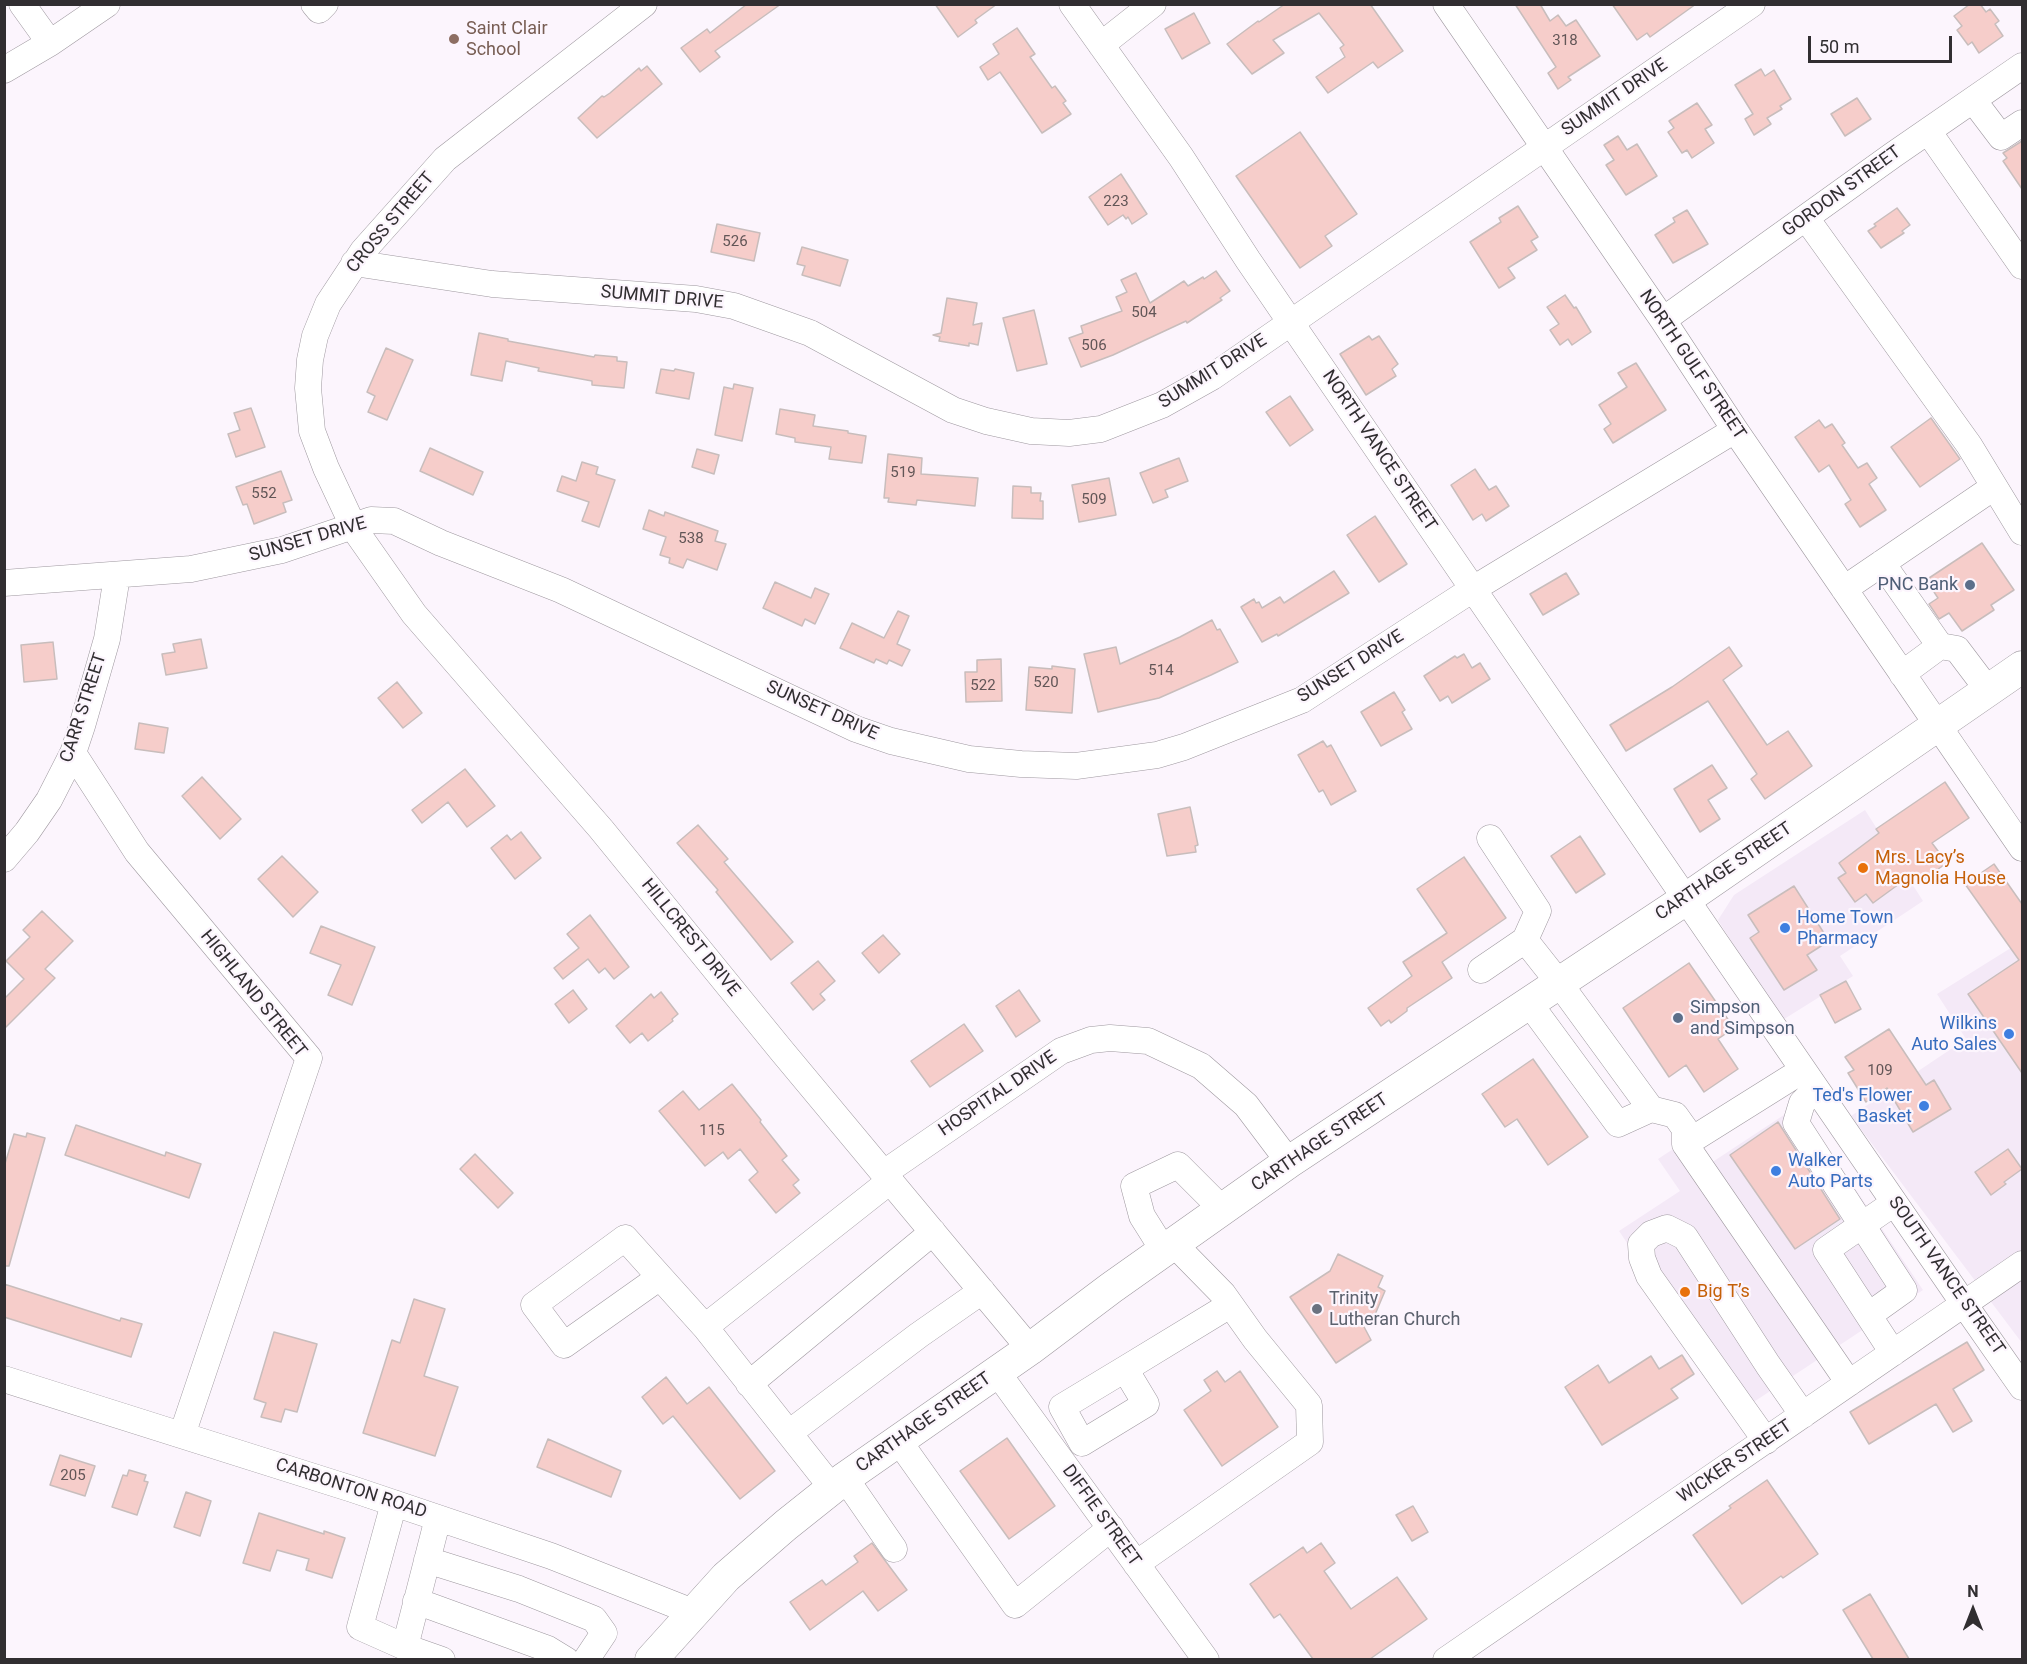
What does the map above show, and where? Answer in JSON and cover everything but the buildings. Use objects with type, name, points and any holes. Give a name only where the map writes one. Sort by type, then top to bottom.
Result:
[{"type":"main road","name":"CARTHAGE STREET","points":[[651,1659],[726,1578],[777,1532],[898,1440],[1030,1349],[1289,1162],[1686,899],[2022,667]]},
{"type":"street","points":[[22,4],[50,43]]},
{"type":"street","points":[[4,70],[50,43],[107,4]]},
{"type":"street","points":[[314,4],[319,10],[325,4]]},
{"type":"street","name":"CROSS STREET","points":[[353,525],[326,468],[312,431],[308,388],[310,360],[321,320],[336,289],[363,251],[445,159],[644,4]]},
{"type":"street","name":"NORTH VANCE STREET","points":[[1072,4],[1180,157],[1686,899]]},
{"type":"street","points":[[1101,45],[1153,4]]},
{"type":"street","name":"NORTH GULF STREET","points":[[1446,4],[2022,848]]},
{"type":"street","name":"SUMMIT DRIVE","points":[[354,263],[492,284],[696,299],[734,306],[810,333],[953,410],[986,421],[1031,431],[1069,432],[1101,429],[1162,405],[1212,377],[1752,4]]},
{"type":"street","name":"GORDON STREET","points":[[1663,320],[2022,66]]},
{"type":"street","points":[[1973,100],[2001,137],[2022,123]]},
{"type":"street","points":[[1928,131],[2022,267]]},
{"type":"street","points":[[1806,218],[1969,445],[2022,532]]},
{"type":"street","name":"SUNSET DRIVE","points":[[4,583],[191,569],[282,550],[371,520],[394,521],[441,543],[561,590],[856,729],[912,746],[969,759],[1076,766],[1157,755],[1184,747],[1302,700],[1473,589],[1735,430]]},
{"type":"street","points":[[1844,589],[1994,487]]},
{"type":"street","name":"HILLCREST DRIVE","points":[[353,525],[414,614],[601,830],[1030,1349]]},
{"type":"street","points":[[1882,563],[1940,646],[1957,649],[1988,690]]},
{"type":"street","name":"CARR STREET","points":[[4,859],[27,832],[49,800],[73,753],[107,639],[117,576]]},
{"type":"street","points":[[1902,674],[1940,646]]},
{"type":"street","name":"HIGHLAND STREET","points":[[73,753],[136,852],[309,1058],[182,1435]]},
{"type":"street","points":[[1481,970],[1525,940],[1538,910],[1490,838]]},
{"type":"street","name":"SOUTH VANCE STREET","points":[[1686,899],[2022,1387]]},
{"type":"street","points":[[1525,940],[1651,1109]]},
{"type":"street","points":[[1529,1003],[1618,1124],[1651,1109],[1675,1115],[1685,1129],[1685,1144],[1849,1383]]},
{"type":"street","name":"HOSPITAL DRIVE","points":[[705,1328],[887,1177],[1061,1051],[1090,1040],[1110,1038],[1148,1041],[1201,1066],[1246,1106],[1289,1162]]},
{"type":"street","points":[[1685,1144],[1810,1079]]},
{"type":"street","points":[[1810,1079],[1796,1123],[1904,1290],[1869,1315]]},
{"type":"street","points":[[1136,1564],[1310,1442],[1309,1405],[1255,1339],[1223,1294],[1169,1247],[1142,1216],[1134,1186],[1178,1165],[1223,1210]]},
{"type":"street","points":[[1893,1353],[1826,1250],[1894,1203]]},
{"type":"street","points":[[1766,1441],[1649,1276],[1642,1258],[1641,1244],[1651,1234],[1667,1228],[1685,1237],[1803,1415]]},
{"type":"street","points":[[749,1384],[933,1232]]},
{"type":"street","points":[[660,1277],[564,1345],[534,1305],[625,1238],[660,1277],[705,1328],[789,1433],[839,1483],[894,1549]]},
{"type":"street","name":"WICKER STREET","points":[[1446,1659],[2022,1264]]},
{"type":"street","points":[[789,1433],[919,1335],[982,1291]]},
{"type":"street","points":[[1125,1369],[1230,1305]]},
{"type":"street","name":"DIFFIE STREET","points":[[997,1372],[1206,1659]]},
{"type":"street","name":"CARBONTON ROAD","points":[[4,1378],[394,1503],[551,1556],[693,1612]]},
{"type":"street","points":[[898,1440],[1015,1605],[1111,1528]]},
{"type":"street","points":[[394,1503],[360,1627],[405,1647],[442,1659]]},
{"type":"street","points":[[405,1647],[438,1518]]},
{"type":"street","points":[[427,1560],[519,1589],[594,1618],[604,1633],[586,1659]]},
{"type":"street","points":[[416,1601],[548,1649],[566,1659]]},
{"type":"shaded area","points":[[1865,810],[1923,901],[1840,956],[1853,976],[1781,1021],[1718,920],[1734,895]]},
{"type":"shaded area","points":[[2022,941],[2022,1343],[1851,1116],[1966,1039],[1937,994]]},
{"type":"shaded area","points":[[1799,1105],[1923,1290],[1740,1411],[1619,1231],[1680,1191],[1658,1159],[1693,1136],[1711,1163]]},
{"type":"place","name":"Saint Clair School","points":[[454,39]]},
{"type":"place","name":"PNC Bank","points":[[1970,585]]},
{"type":"place","name":"Mrs. Lacy’s Magnolia House","points":[[1863,868]]},
{"type":"place","name":"Home Town Pharmacy","points":[[1785,928]]},
{"type":"place","name":"Simpson and Simpson","points":[[1678,1018]]},
{"type":"place","name":"Wilkins Auto Sales","points":[[2009,1034]]},
{"type":"place","name":"Ted's Flower Basket","points":[[1924,1106]]},
{"type":"place","name":"Walker Auto Parts","points":[[1776,1171]]},
{"type":"place","name":"Big T’s","points":[[1685,1292]]},
{"type":"place","name":"Trinity Lutheran Church","points":[[1317,1309]]}]
